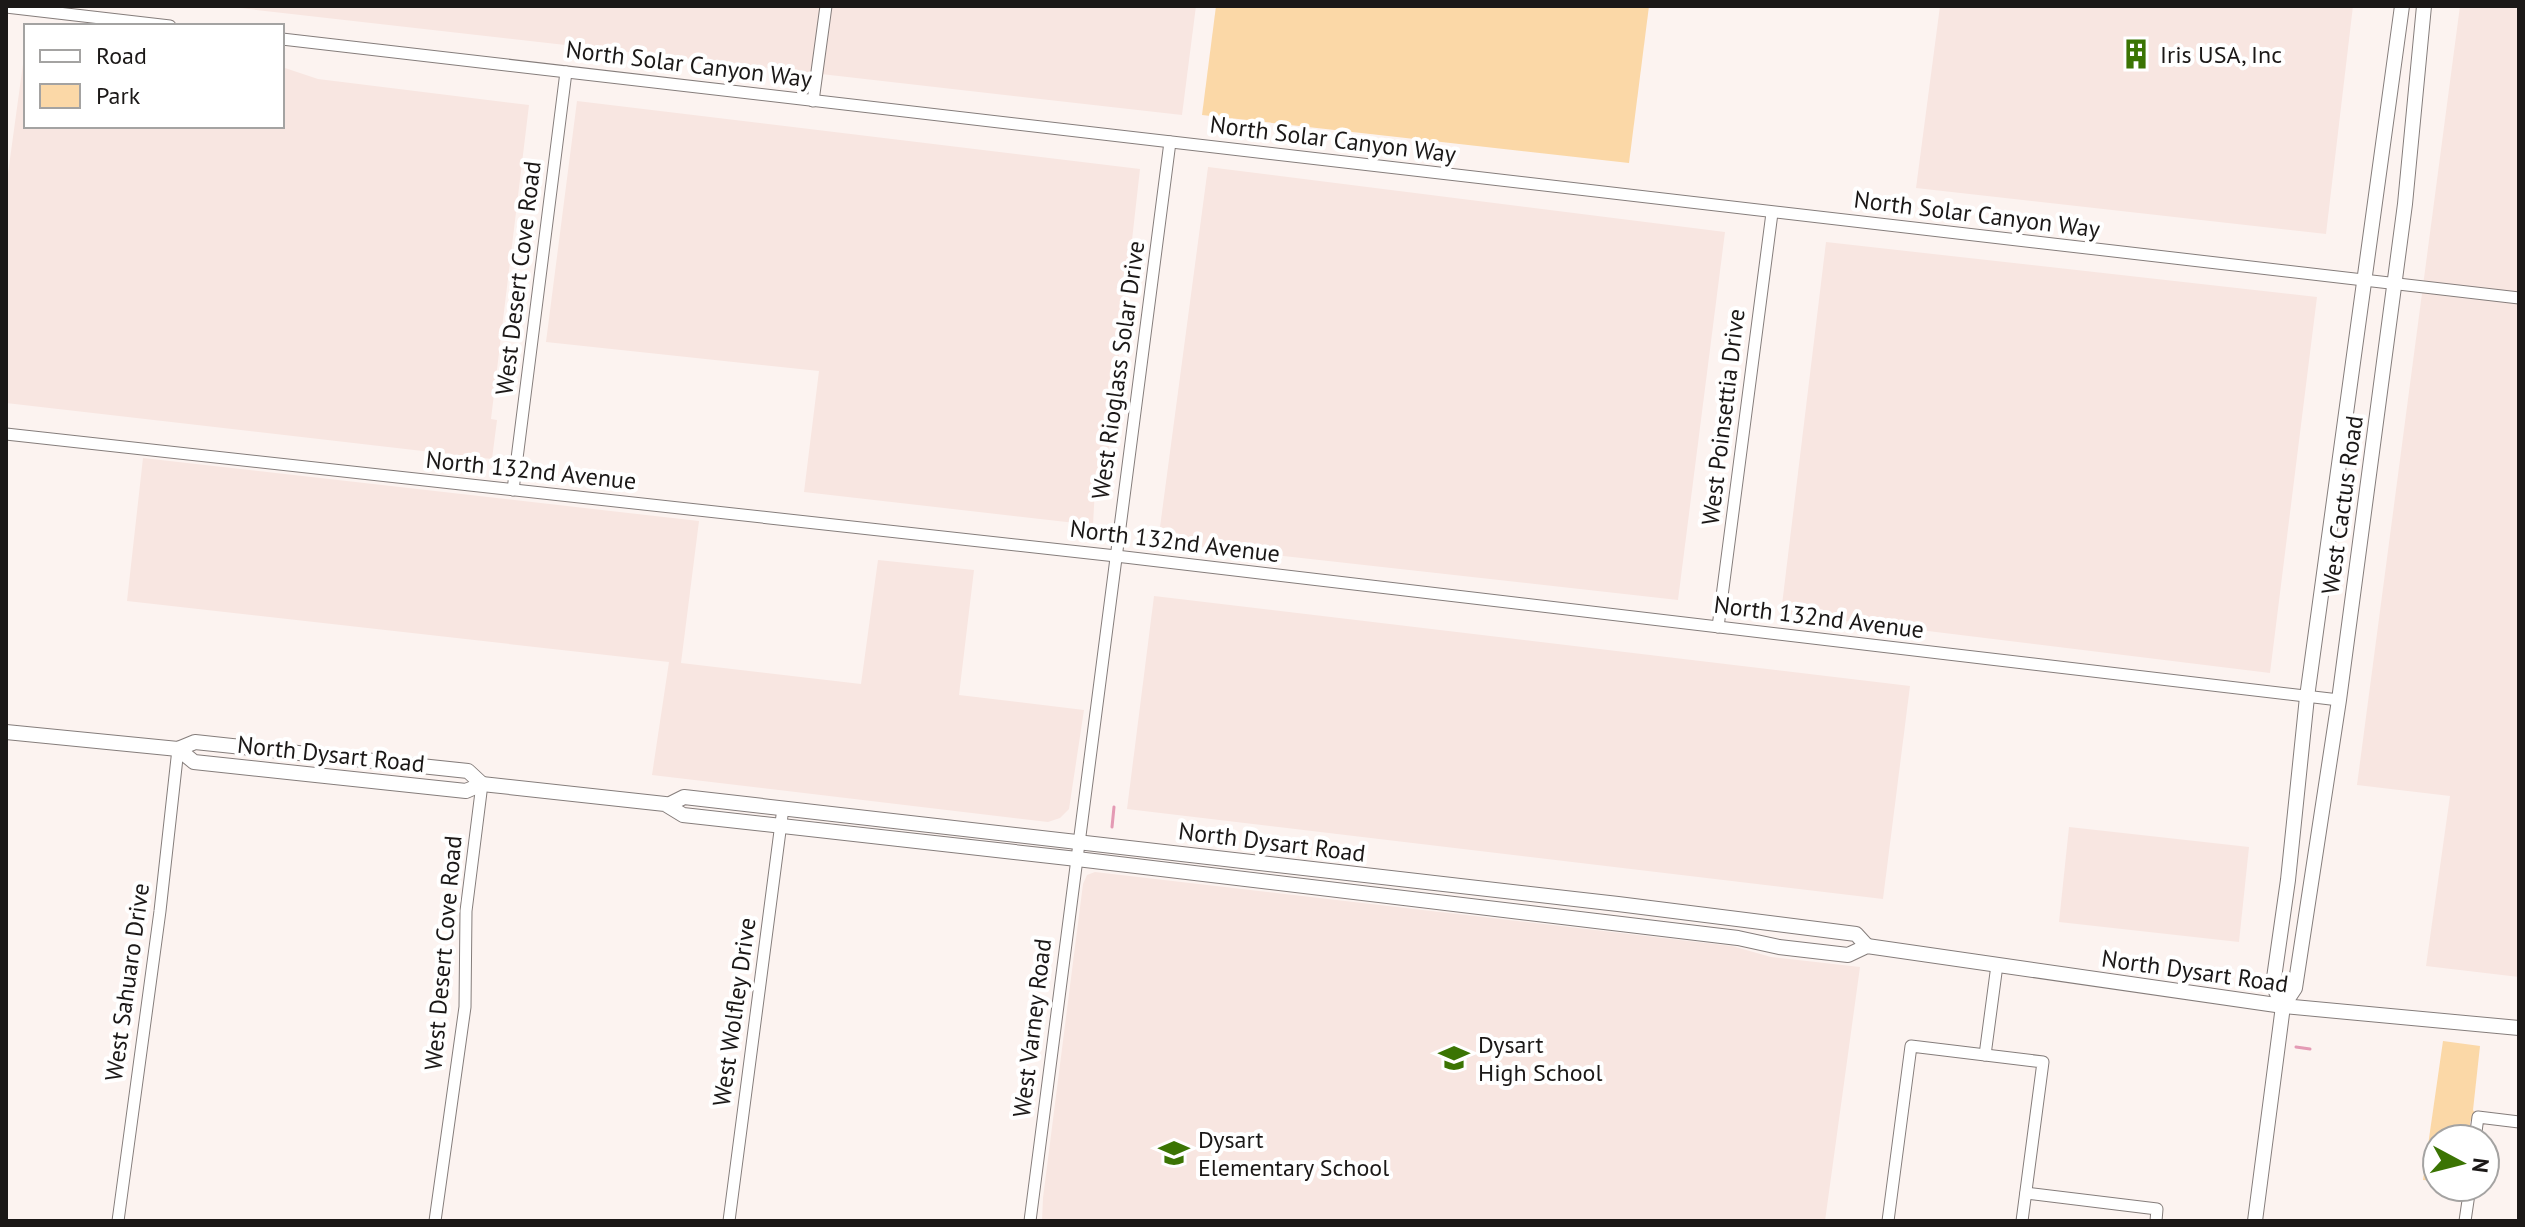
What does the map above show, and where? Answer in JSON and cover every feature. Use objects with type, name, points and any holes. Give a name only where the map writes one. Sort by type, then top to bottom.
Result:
[{"type":"main road","name":"West Cactus Road","points":[[2255,1221],[2283,1006],[2295,988],[2339,700],[2402,6]]},
{"type":"main road","name":"West Cactus Road","points":[[2283,1006],[2273,985],[2288,880],[2307,697],[2424,6]]},
{"type":"main road","name":"North Dysart Road","points":[[6,732],[178,749],[195,742],[453,769],[468,771],[482,784],[668,805],[683,815],[1738,938],[1779,947],[1848,955]]},
{"type":"main road","name":"North Dysart Road","points":[[668,805],[684,797],[1797,926],[1856,934],[1867,946],[2283,1006],[2519,1028]]},
{"type":"main road","points":[[1797,926],[1810,937],[1832,940],[1848,955],[1867,946]]},
{"type":"street","points":[[813,101],[826,6]]},
{"type":"street","points":[[6,7],[153,24]]},
{"type":"street","name":"North Solar Canyon Way","points":[[284,39],[2519,298]]},
{"type":"street","name":"West Desert Cove Road","points":[[513,490],[566,72]]},
{"type":"street","name":"West Rioglass Solar Drive","points":[[1079,841],[1170,142]]},
{"type":"street","name":"West Poinsettia Drive","points":[[1718,627],[1772,213]]},
{"type":"street","name":"North 132nd Avenue","points":[[6,434],[1116,556],[2339,700]]},
{"type":"street","name":"West Sahuaro Drive","points":[[118,1221],[160,911],[178,749]]},
{"type":"street","name":"West Desert Cove Road","points":[[435,1221],[465,1007],[466,911],[482,784]]},
{"type":"street","name":"West Wolfley Drive","points":[[729,1221],[783,808]]},
{"type":"street","name":"West Varney Road","points":[[1030,1221],[1079,841]]},
{"type":"street","points":[[1985,1055],[1997,965]]},
{"type":"street","points":[[1888,1221],[1911,1046],[2043,1062],[2022,1221]]},
{"type":"street","points":[[2477,1123],[2478,1117],[2519,1122]]},
{"type":"street","points":[[2026,1193],[2156,1215]]},
{"type":"shaded area","points":[[222,6],[1196,6],[1182,115]]},
{"type":"shaded area","points":[[1940,6],[2353,6],[2326,234],[1916,188]]},
{"type":"shaded area","points":[[2460,6],[2519,6],[2519,977],[2426,966],[2450,796],[2357,785]]},
{"type":"shaded area","points":[[24,57],[24,128],[284,128],[284,68],[318,79],[529,105],[491,419],[497,420],[492,459],[6,403],[6,188]]},
{"type":"shaded area","points":[[577,101],[1140,169],[1104,489],[1095,488],[1093,525],[804,492],[819,371],[546,342]]},
{"type":"shaded area","points":[[1208,167],[1725,232],[1678,600],[1158,542]]},
{"type":"shaded area","points":[[1826,242],[2317,297],[2270,673],[1781,613]]},
{"type":"shaded area","points":[[143,458],[699,521],[681,663],[861,684],[878,560],[974,570],[959,695],[1084,710],[1069,809],[1060,818],[1048,822],[652,775],[669,662],[127,601]]},
{"type":"shaded area","points":[[1154,596],[1910,686],[1883,899],[1127,809]]},
{"type":"shaded area","points":[[2069,827],[2249,847],[2239,942],[2059,922]]},
{"type":"shaded area","name":"Dysart High School","points":[[1095,872],[1732,946],[1771,957],[1860,967],[1825,1221],[1042,1221],[1083,884],[1087,875]]},
{"type":"green space","points":[[1216,6],[1649,6],[1629,163],[1202,115]]},
{"type":"green space","points":[[2443,1041],[2480,1046],[2475,1113],[2470,1123],[2431,1123]]},
{"type":"waterway","points":[[1112,827],[1114,807]]},
{"type":"waterway","points":[[2296,1047],[2310,1049]]},
{"type":"place","name":"Iris USA, Inc","points":[[2136,54]]},
{"type":"place","name":"Dysart High School","points":[[1454,1058]]},
{"type":"place","name":"Dysart Elementary School","points":[[1174,1153]]}]
